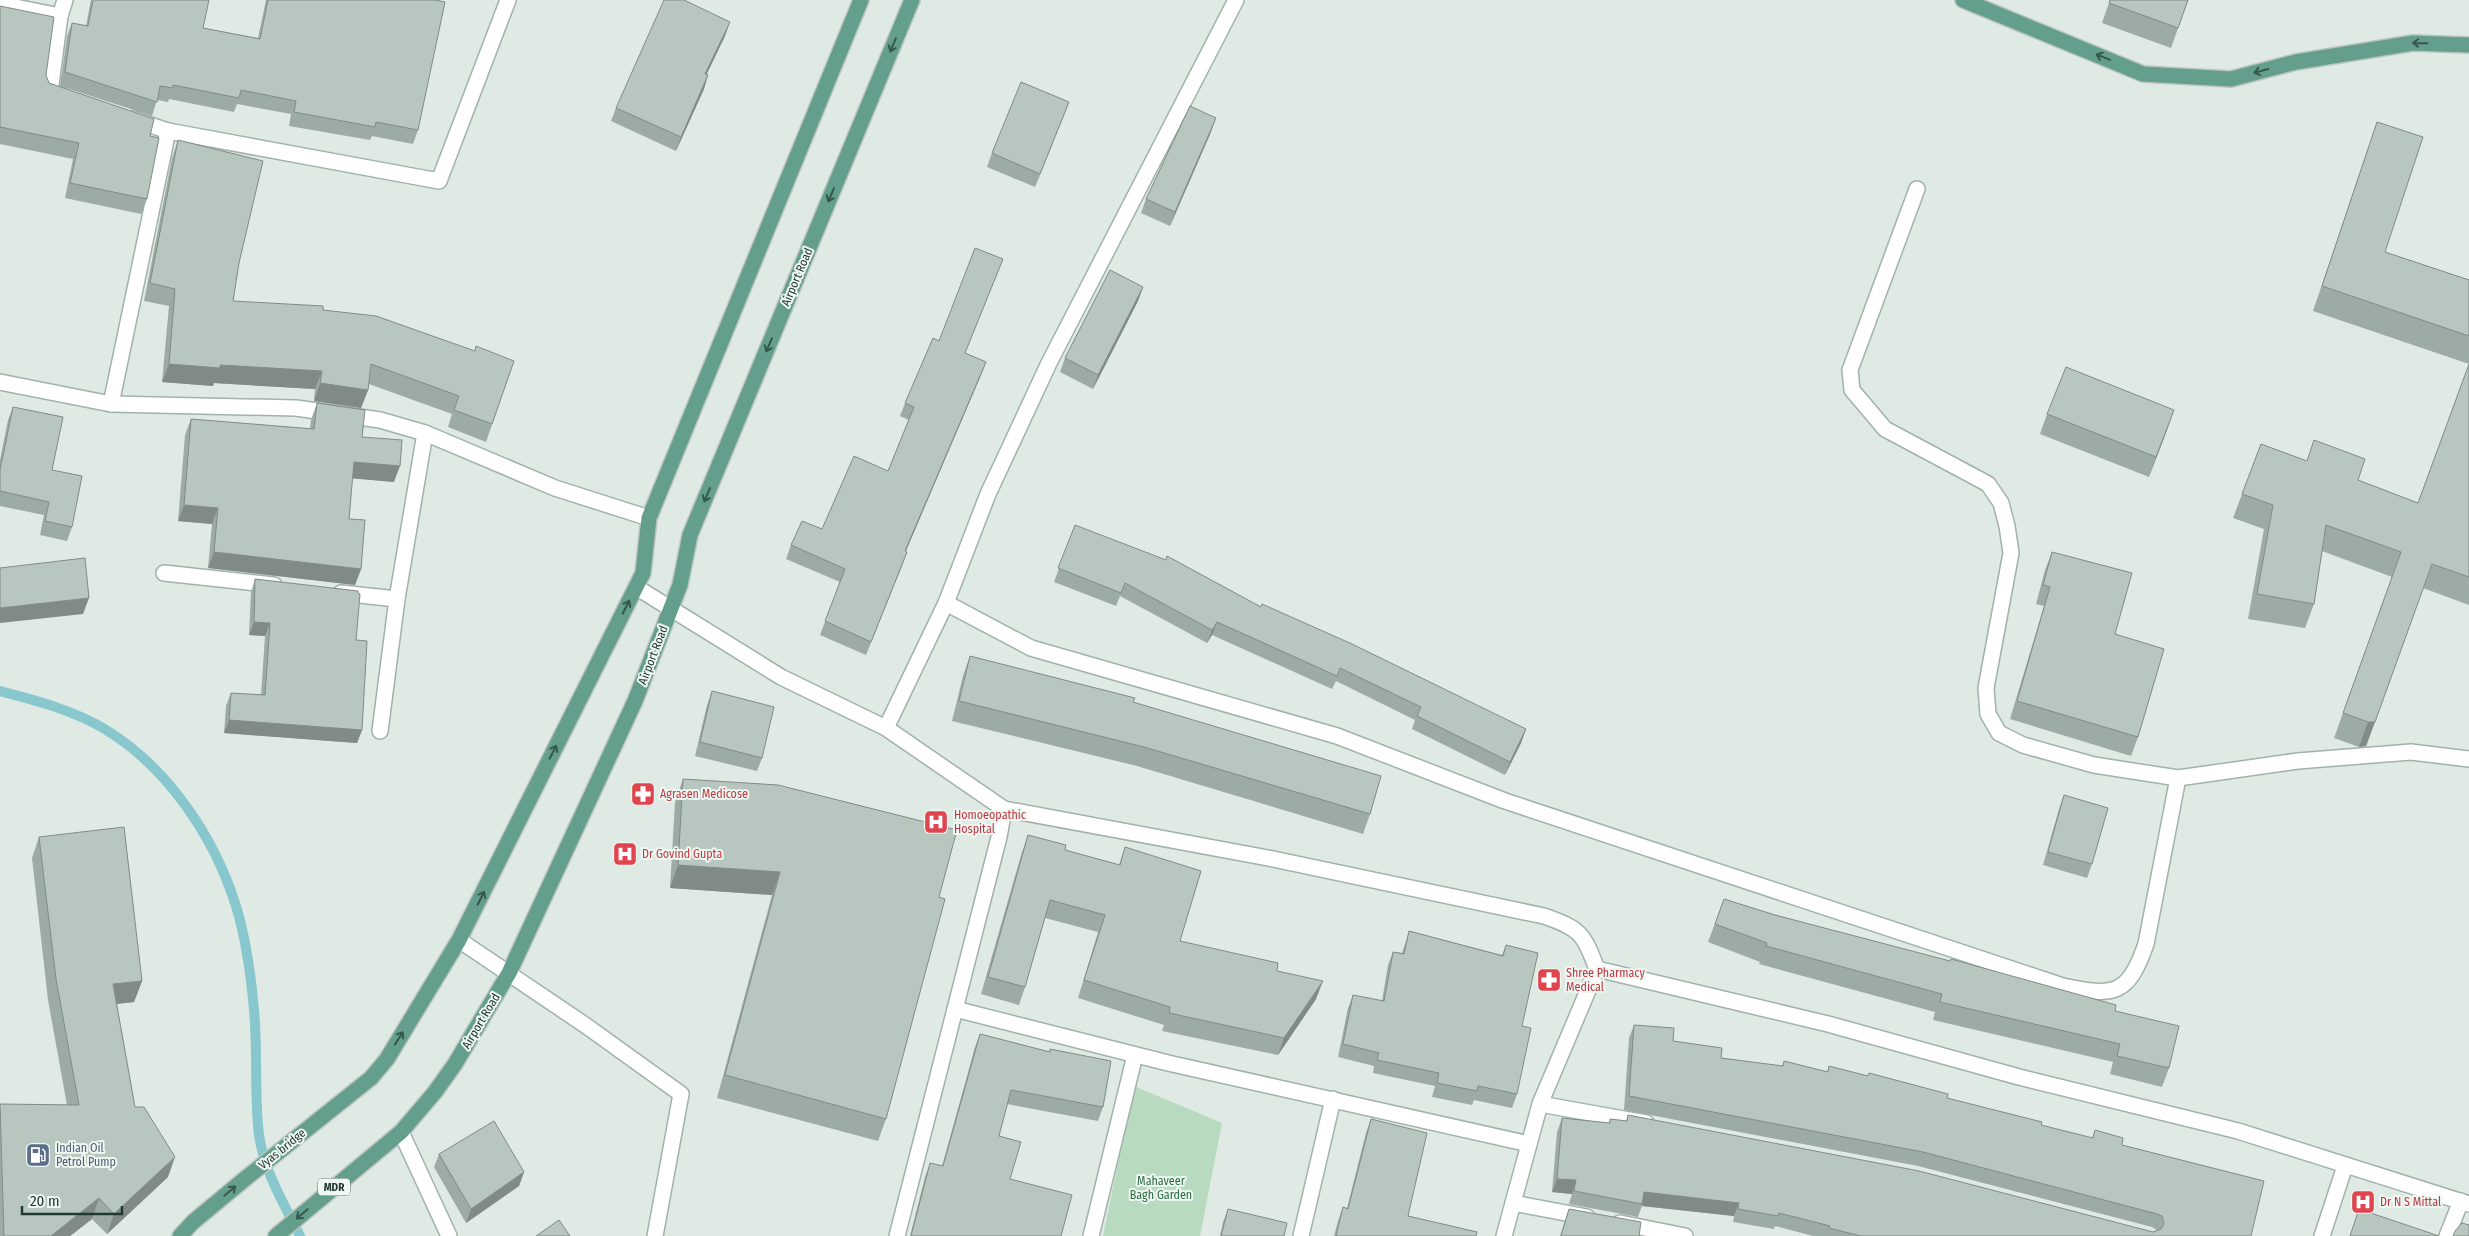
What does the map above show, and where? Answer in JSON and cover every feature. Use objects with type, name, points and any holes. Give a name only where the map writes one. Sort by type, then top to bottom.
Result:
[{"type":"main road","points":[[459,940],[643,573],[649,518],[861,0]]},
{"type":"main road","name":"Airport Road","points":[[276,1236],[397,1135],[435,1092],[455,1064],[509,974],[635,701],[680,585],[690,535],[912,0]]},
{"type":"main road","points":[[1962,0],[2143,74],[2231,79],[2296,62],[2413,43],[2469,45]]},
{"type":"main road","name":"Vyas bridge","points":[[180,1236],[193,1222],[371,1078],[387,1059],[459,940]]},
{"type":"street","points":[[65,0],[60,16],[50,92],[78,101]]},
{"type":"street","points":[[123,116],[168,131],[439,181],[508,0]]},
{"type":"street","points":[[886,728],[946,602],[988,494],[1049,363],[1236,0]]},
{"type":"street","points":[[0,4],[60,16]]},
{"type":"street","points":[[111,404],[168,131]]},
{"type":"street","points":[[1917,188],[1850,370],[1852,390],[1885,429],[1988,484],[2000,503],[2007,526],[2011,553],[1986,688],[1988,714],[1999,733],[2023,745],[2094,765],[2178,778],[2298,760],[2412,752],[2469,759]]},
{"type":"street","points":[[0,382],[111,404],[296,408],[380,420],[425,433],[555,488],[649,518]]},
{"type":"street","points":[[380,730],[397,599],[425,433]]},
{"type":"street","points":[[164,573],[290,587]]},
{"type":"street","points":[[636,587],[781,677],[886,728],[1004,809],[1268,858],[1544,916],[1572,926],[1588,944],[1597,969],[1540,1104],[1504,1236]]},
{"type":"street","points":[[329,592],[397,599]]},
{"type":"street","points":[[946,602],[1031,648],[1337,736],[1504,800],[2063,986],[2096,993],[2124,986],[2137,969],[2146,944],[2178,778]]},
{"type":"street","points":[[897,1236],[1004,809]]},
{"type":"street","points":[[459,940],[585,1024],[681,1094],[655,1236]]},
{"type":"street","points":[[1597,969],[1828,1024],[2019,1077],[2238,1132],[2465,1202],[2447,1236]]},
{"type":"street","points":[[955,1009],[1135,1055],[1529,1144]]},
{"type":"street","points":[[1091,1236],[1135,1055]]},
{"type":"street","points":[[1301,1236],[1333,1099]]},
{"type":"street","points":[[1540,1104],[1666,1126]]},
{"type":"street","points":[[397,1135],[449,1236]]},
{"type":"street","points":[[2322,1236],[2345,1166]]},
{"type":"street","points":[[1513,1203],[1605,1220],[1638,1231],[1685,1236]]},
{"type":"green space","name":"Mahaveer Bagh Garden","points":[[1134,1086],[1222,1123],[1200,1236],[1103,1236]]},
{"type":"building","points":[[93,0],[209,0],[203,28],[260,39],[268,0],[435,0],[445,2],[418,130],[376,122],[375,127],[294,112],[296,101],[241,90],[239,98],[173,85],[173,88],[160,86],[157,102],[65,72],[72,23],[88,26]]},
{"type":"building","points":[[664,0],[684,0],[730,22],[705,74],[708,75],[681,137],[616,108]]},
{"type":"building","points":[[2110,0],[2188,0],[2178,28],[2109,3]]},
{"type":"building","points":[[0,6],[54,17],[46,75],[49,83],[154,119],[150,136],[159,138],[147,199],[70,183],[79,143],[0,127]]},
{"type":"building","points":[[1021,82],[1069,102],[1040,174],[992,153]]},
{"type":"building","points":[[1190,106],[1216,118],[1175,212],[1146,199]]},
{"type":"building","points":[[2377,122],[2423,137],[2385,252],[2469,280],[2469,336],[2322,286]]},
{"type":"building","points":[[178,140],[263,161],[239,263],[233,301],[323,306],[323,310],[376,316],[475,351],[476,346],[514,361],[492,424],[454,410],[459,396],[371,364],[368,390],[320,383],[322,371],[220,365],[220,368],[169,364],[175,289],[150,283]]},
{"type":"building","points":[[975,248],[1003,259],[965,353],[986,362],[905,551],[907,552],[871,642],[825,621],[845,569],[791,545],[802,521],[822,529],[854,456],[888,471],[914,407],[905,403],[933,338],[939,341]]},
{"type":"building","points":[[1110,270],[1143,287],[1098,375],[1065,358]]},
{"type":"building","points":[[2469,364],[2469,577],[2432,564],[2375,722],[2368,722],[2343,713],[2401,552],[2326,525],[2314,604],[2257,594],[2273,505],[2242,494],[2261,444],[2307,461],[2314,440],[2365,459],[2358,480],[2418,503]]},
{"type":"building","points":[[2066,367],[2174,410],[2156,457],[2047,414]]},
{"type":"building","points":[[317,403],[365,410],[362,437],[402,440],[400,466],[354,462],[349,519],[365,520],[361,569],[214,552],[218,508],[184,505],[191,419],[314,429]]},
{"type":"building","points":[[13,407],[63,417],[52,470],[82,476],[72,527],[45,521],[49,502],[0,491],[0,470]]},
{"type":"building","points":[[1075,525],[1166,560],[1167,556],[1261,607],[1262,604],[1352,644],[1526,729],[1510,762],[1417,716],[1421,707],[1340,668],[1337,676],[1217,622],[1212,630],[1125,583],[1121,593],[1058,568]]},
{"type":"building","points":[[2052,552],[2132,573],[2115,634],[2164,649],[2138,737],[2017,701],[2050,587],[2043,585]]},
{"type":"building","points":[[85,558],[89,598],[0,608],[0,568]]},
{"type":"building","points":[[255,579],[358,591],[360,594],[356,640],[367,641],[362,730],[229,720],[231,693],[265,695],[270,623],[254,622]]},
{"type":"building","points":[[970,656],[1135,698],[1133,702],[1381,776],[1370,814],[1144,747],[959,701]]},
{"type":"building","points":[[712,691],[774,707],[762,758],[700,742]]},
{"type":"building","points":[[683,779],[778,785],[957,830],[939,897],[945,899],[886,1119],[725,1075],[780,872],[678,865]]},
{"type":"building","points":[[2064,795],[2108,808],[2092,864],[2048,852]]},
{"type":"building","points":[[124,827],[142,981],[113,984],[135,1107],[144,1107],[175,1157],[114,1214],[99,1198],[51,1236],[4,1236],[0,1104],[79,1105],[56,979],[39,837]]},
{"type":"building","points":[[1028,835],[1066,845],[1065,850],[1120,865],[1125,847],[1201,871],[1180,941],[1278,963],[1277,971],[1323,981],[1284,1038],[1169,1013],[1170,1007],[1084,980],[1105,915],[1050,900],[1025,987],[988,977]]},
{"type":"building","points":[[1724,899],[1775,915],[1950,961],[1951,959],[2116,1005],[2115,1011],[2179,1026],[2169,1068],[2117,1056],[2120,1044],[1940,1002],[1942,994],[1766,946],[1767,943],[1715,924]]},
{"type":"building","points":[[1409,931],[1503,956],[1506,945],[1538,953],[1522,1026],[1531,1028],[1517,1094],[1478,1086],[1477,1091],[1437,1083],[1439,1073],[1377,1060],[1379,1053],[1343,1044],[1353,995],[1384,1001],[1393,952],[1404,954]]},
{"type":"building","points":[[1634,1025],[1674,1028],[1673,1041],[1722,1048],[1721,1058],[1783,1066],[1784,1061],[1828,1072],[1829,1066],[1868,1076],[1869,1073],[1948,1094],[1947,1098],[2042,1122],[2041,1125],[2093,1138],[2095,1130],[2123,1138],[2122,1145],[2264,1181],[2251,1236],[1861,1236],[1779,1213],[1778,1216],[1738,1209],[1739,1203],[1644,1192],[1642,1204],[1574,1191],[1576,1180],[1557,1179],[1562,1118],[1610,1123],[1610,1119],[1627,1121],[1628,1115],[1919,1171],[2153,1232],[2161,1229],[2164,1224],[2162,1216],[2157,1214],[1923,1152],[1629,1096]]},
{"type":"building","points":[[980,1034],[1050,1052],[1050,1049],[1111,1061],[1103,1107],[1011,1090],[999,1136],[1021,1142],[1010,1179],[1072,1195],[1061,1236],[911,1236],[930,1163],[943,1166]]},
{"type":"building","points":[[1371,1119],[1427,1133],[1408,1216],[1477,1232],[1476,1236],[1336,1236],[1343,1207],[1348,1209]]},
{"type":"building","points":[[494,1121],[524,1172],[471,1209],[439,1154]]},
{"type":"building","points":[[1228,1209],[1287,1223],[1284,1236],[1221,1236]]},
{"type":"building","points":[[1569,1209],[1641,1222],[1639,1236],[1561,1236]]},
{"type":"building","points":[[2359,1209],[2439,1236],[2350,1236]]},
{"type":"building","points":[[559,1220],[570,1236],[536,1236]]},
{"type":"building","points":[[2462,1223],[2469,1225],[2469,1236],[2453,1236],[2455,1231]]},
{"type":"waterway","points":[[0,691],[40,702],[79,716],[103,728],[126,744],[148,762],[185,805],[215,854],[236,906],[248,957],[255,1025],[259,1135],[265,1161],[275,1187],[300,1236]]},
{"type":"place","name":"Agrasen Medicose","points":[[643,794]]},
{"type":"place","name":"Homoeopathic Hospital","points":[[936,822]]},
{"type":"place","name":"Dr Govind Gupta","points":[[625,854]]},
{"type":"place","name":"Shree Pharmacy Medical","points":[[1549,980]]},
{"type":"place","name":"Indian Oil Petrol Pump","points":[[38,1155]]},
{"type":"place","name":"Dr N S Mittal","points":[[2363,1202]]}]
